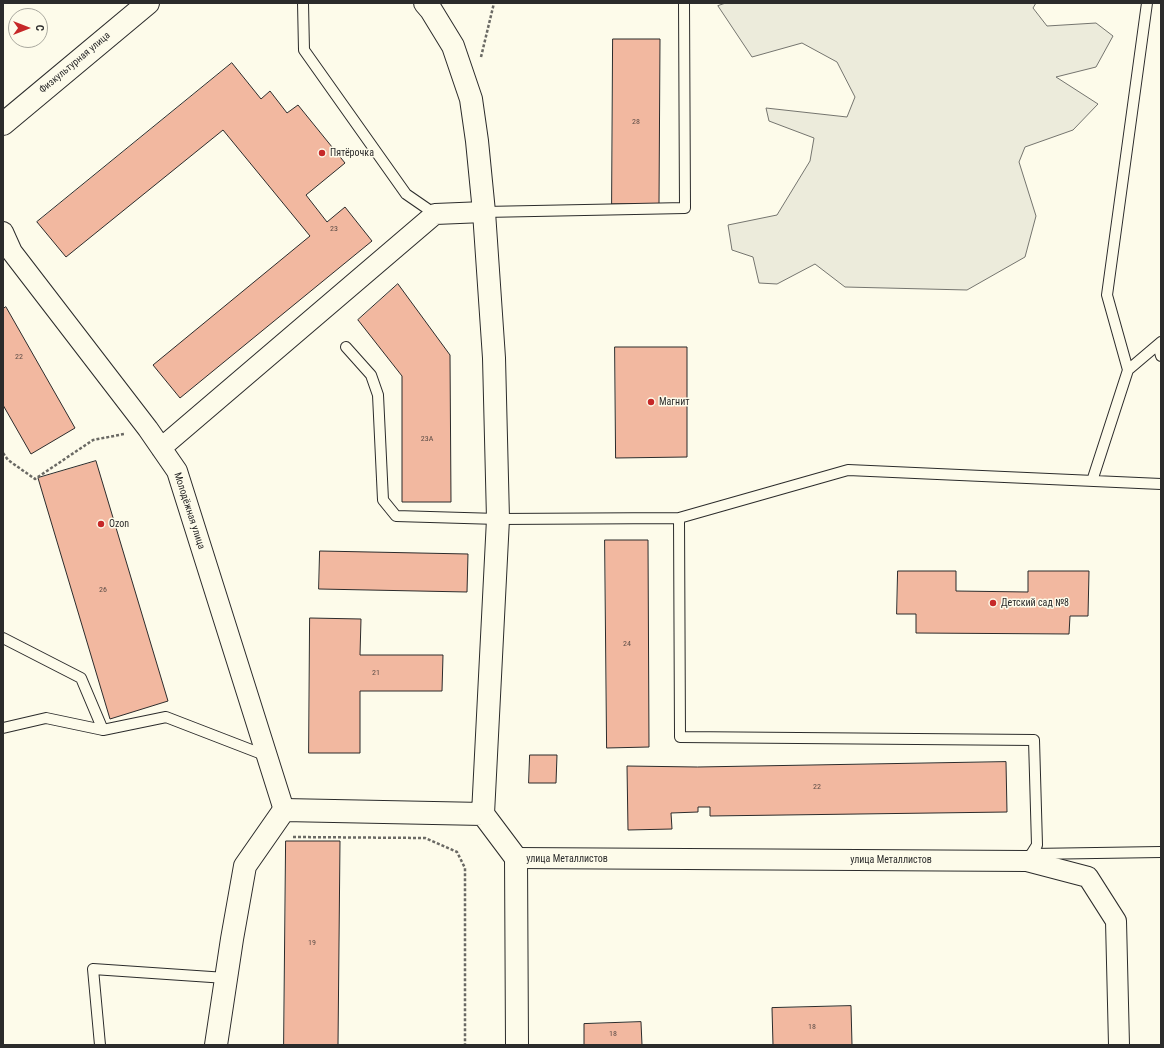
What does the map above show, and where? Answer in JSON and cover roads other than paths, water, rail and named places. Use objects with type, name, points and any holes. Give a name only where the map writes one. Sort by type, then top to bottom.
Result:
[{"type":"main road","name":"Физкультурная улица","points":[[3,124],[148,3]]},
{"type":"main road","points":[[216,1045],[245,866],[284,810],[484,814],[498,519],[494,358],[484,212],[471,99],[453,46],[431,10],[425,3]]},
{"type":"main road","name":"улица Металлистов","points":[[484,814],[516,858],[517,1045]]},
{"type":"street","points":[[161,448],[435,214],[484,212]]},
{"type":"street","name":"Молодёжная улица","points":[[3,232],[12,252],[148,429],[177,471],[284,810]]},
{"type":"street","name":"улица Металлистов","points":[[516,858],[1029,858],[1088,877],[1116,920],[1120,1045]]},
{"type":"lane","points":[[303,3],[304,50],[406,194],[435,214]]},
{"type":"lane","points":[[484,212],[685,208],[684,3]]},
{"type":"lane","points":[[1128,370],[1107,295],[1147,3]]},
{"type":"lane","points":[[1092,481],[1128,370],[1159,344]]},
{"type":"lane","points":[[1159,344],[1161,356]]},
{"type":"lane","points":[[346,347],[371,375],[378,394],[383,500],[396,516],[498,519],[679,518],[848,470],[1161,484]]},
{"type":"lane","points":[[679,518],[680,737],[1034,740],[1037,845],[1029,858]]},
{"type":"lane","points":[[3,638],[81,678],[103,730]]},
{"type":"lane","points":[[3,728],[46,718],[103,730],[166,718],[267,756]]},
{"type":"lane","points":[[1029,858],[1161,852]]},
{"type":"lane","points":[[100,1045],[93,969],[226,978]]},
{"type":"place","name":"Пятёрочка","points":[[322,153]]},
{"type":"place","name":"Магнит","points":[[651,402]]},
{"type":"place","name":"Ozon","points":[[101,524]]},
{"type":"place","name":"Детский сад №8","points":[[993,603]]}]
